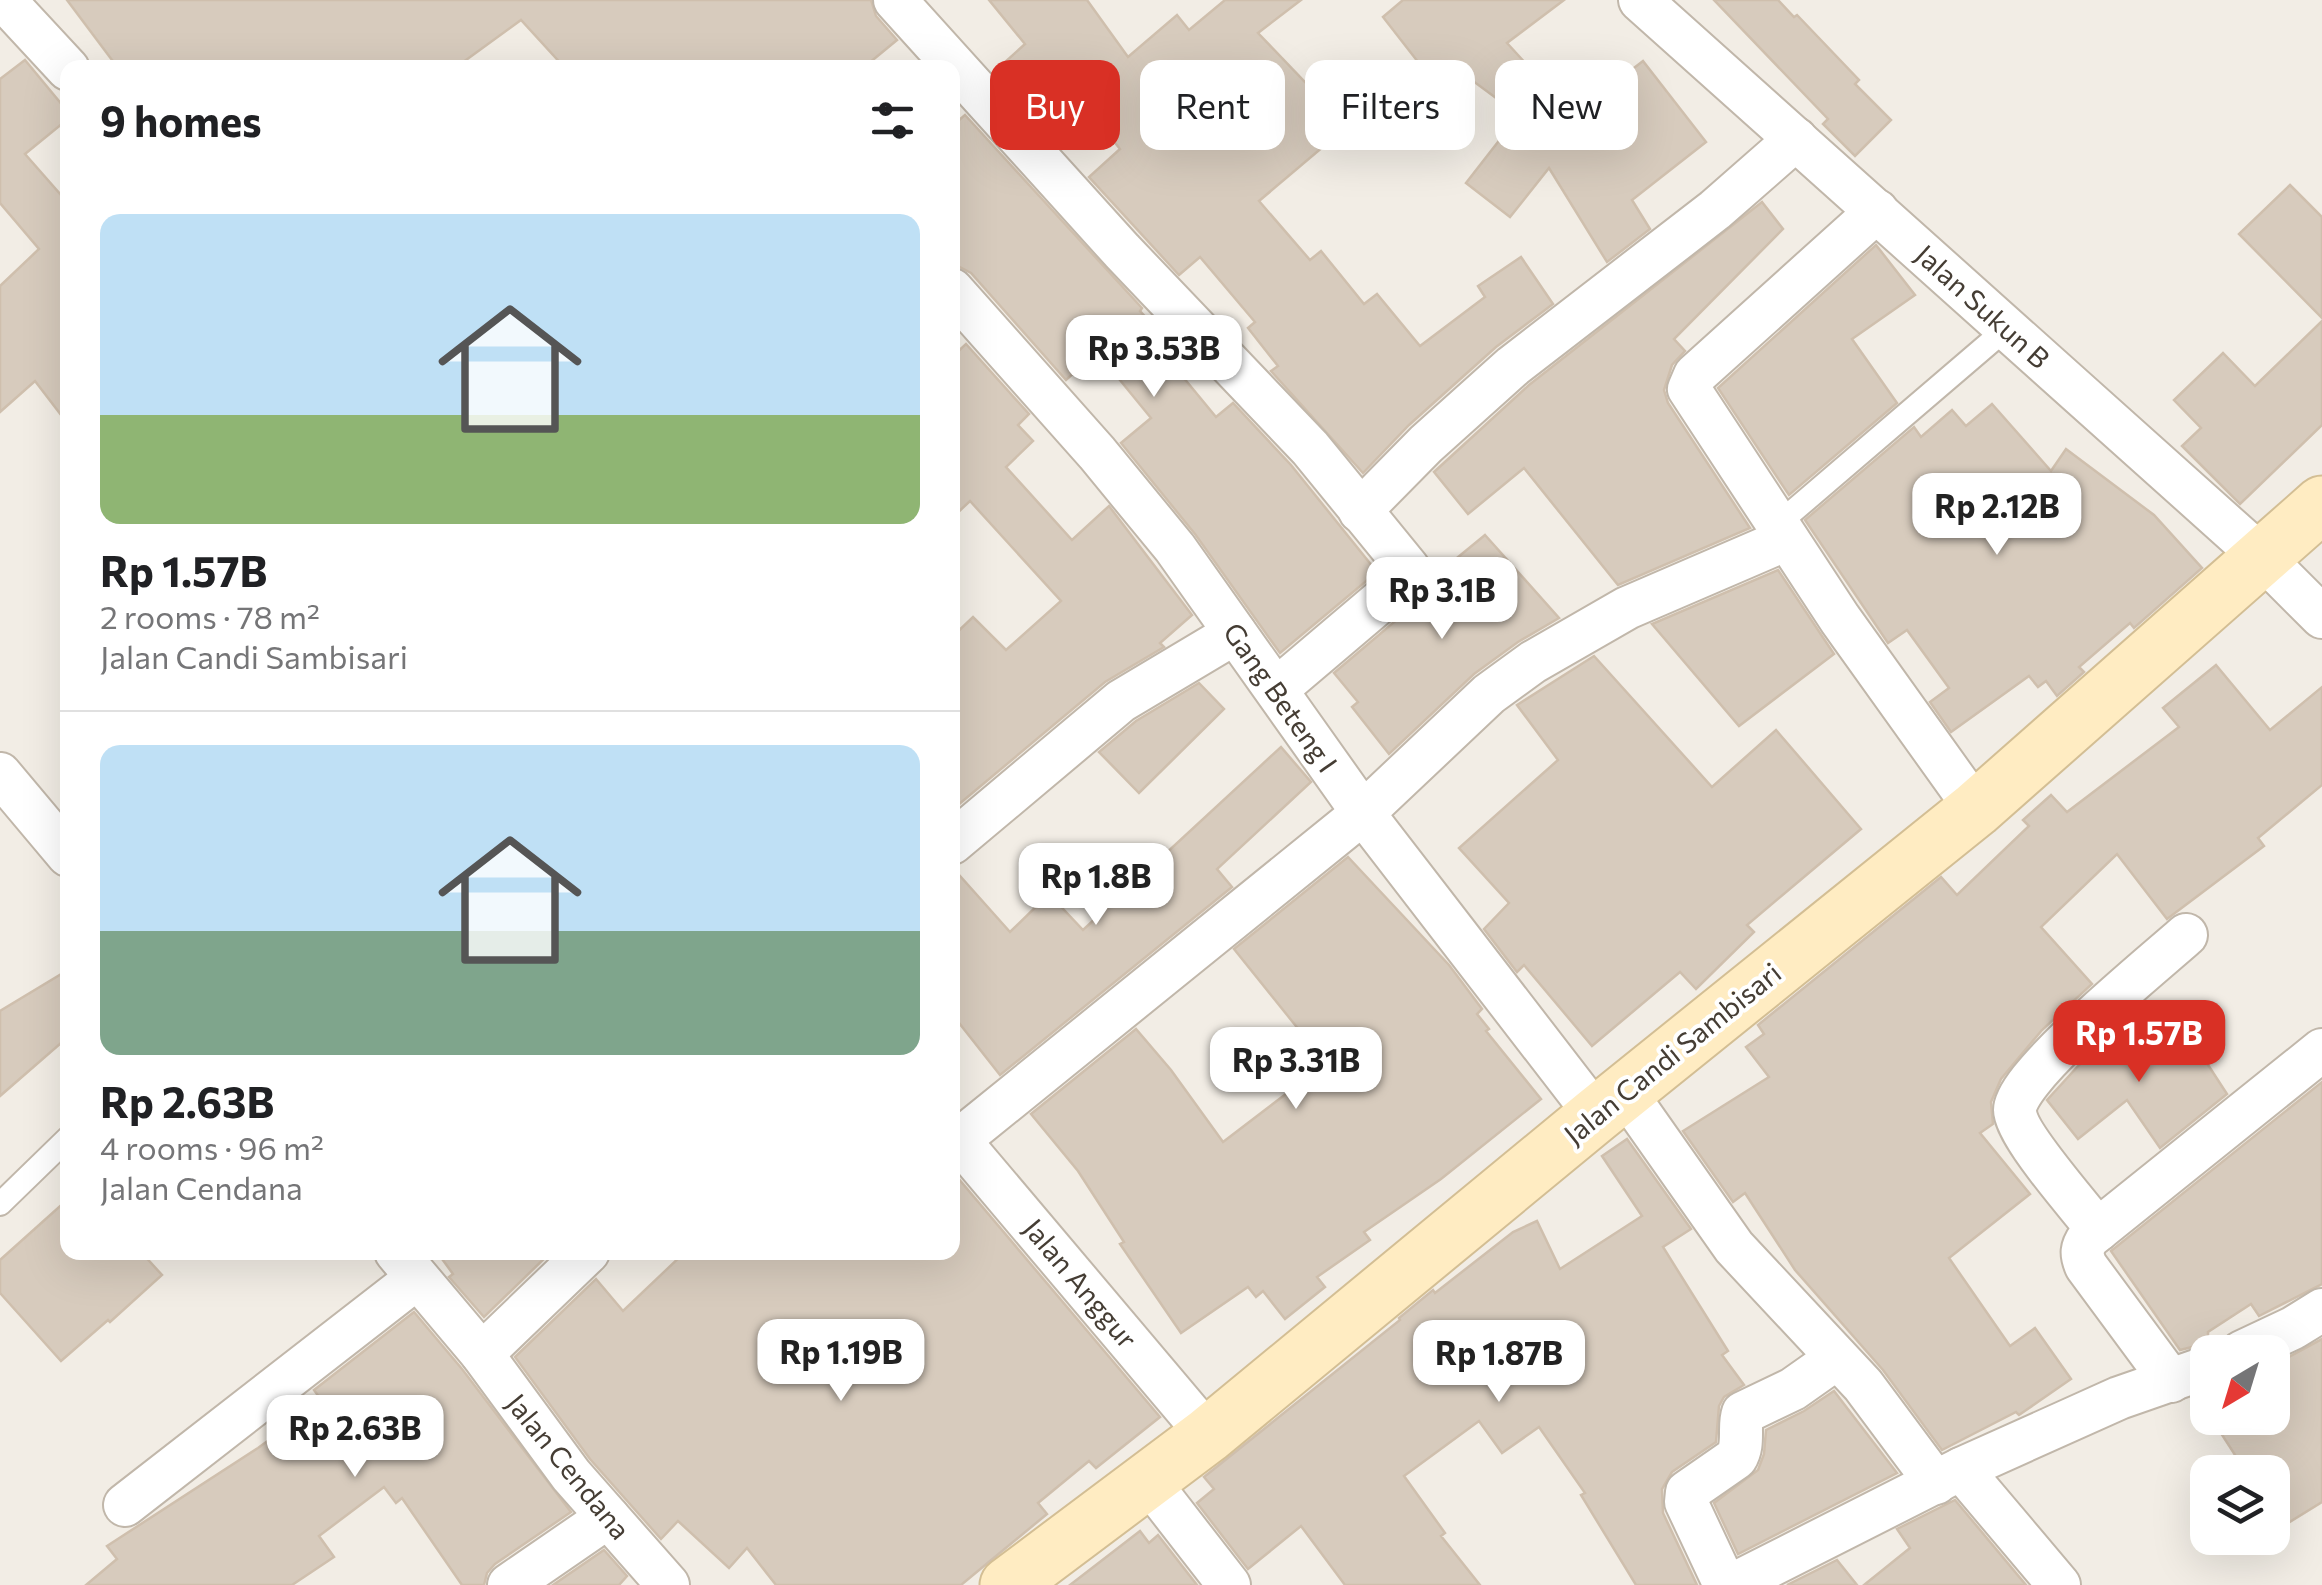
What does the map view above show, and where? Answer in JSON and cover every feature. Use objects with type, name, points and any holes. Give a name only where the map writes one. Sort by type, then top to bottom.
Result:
[{"type":"street","points":[[4,0],[60,60]]},
{"type":"street","points":[[895,0],[936,60]]},
{"type":"street","name":"Jalan Sukun B","points":[[1640,0],[2262,557],[2322,617]]},
{"type":"street","points":[[964,102],[1162,294],[1310,448],[1403,561],[1407,576],[1278,688]]},
{"type":"street","points":[[1360,512],[1426,444],[1513,366],[1715,210],[1796,138]]},
{"type":"street","points":[[1876,211],[1689,384],[1691,393],[1840,619],[1976,809]]},
{"type":"street","name":"Gang Beteng I","points":[[960,299],[1097,453],[1175,548],[1363,812],[1610,1104],[1734,1248],[1949,1476],[2059,1585]]},
{"type":"street","name":"Jalan Candi Sambisari","points":[[1008,1585],[1208,1435],[1976,809],[2322,504]]},
{"type":"street","points":[[960,1133],[1363,812],[1489,694],[1534,662],[1627,608],[1782,531]]},
{"type":"street","points":[[960,835],[1121,701],[1234,633]]},
{"type":"street","points":[[0,774],[60,845]]},
{"type":"street","points":[[2098,1230],[2023,1133],[2015,1110],[2047,1059],[2186,935]]},
{"type":"street","points":[[1837,1358],[1793,1389],[1743,1412],[1739,1427],[1741,1450],[1736,1458],[1687,1492],[1686,1502],[1728,1585],[2118,1398],[2189,1374],[2086,1266],[2084,1245],[2322,1050]]},
{"type":"street","name":"Jalan Anggur","points":[[960,1141],[1208,1435]]},
{"type":"street","points":[[482,1354],[580,1260]]},
{"type":"street","points":[[125,1505],[406,1265]]},
{"type":"street","name":"Jalan Cendana","points":[[406,1265],[482,1354],[571,1475],[668,1585]]},
{"type":"street","points":[[2278,1335],[2322,1310]]},
{"type":"street","points":[[1149,1482],[1229,1585]]},
{"type":"street","points":[[510,1585],[608,1517]]},
{"type":"lane","points":[[1782,531],[2007,328]]},
{"type":"lane","points":[[0,1204],[60,1146]]},
{"type":"building","points":[[67,0],[871,0],[876,16],[897,40],[873,60],[558,60],[521,20],[466,60],[112,60]]},
{"type":"building","points":[[989,0],[1087,0],[1128,57],[1177,15],[1189,30],[1225,0],[1301,0],[1258,33],[1284,60],[1140,60],[1140,150],[1285,150],[1285,61],[1305,82],[1305,150],[1319,150],[1259,201],[1310,260],[1321,251],[1364,304],[1377,294],[1420,346],[1485,297],[1478,286],[1521,257],[1553,304],[1496,347],[1409,425],[1363,473],[1271,371],[1278,366],[1248,328],[1255,322],[1200,257],[1179,275],[1089,177],[1120,150],[1120,60],[1007,60],[1025,44]]},
{"type":"building","points":[[1403,0],[1564,0],[1507,43],[1523,60],[1495,60],[1495,97],[1475,82],[1475,60],[1417,60],[1383,17]]},
{"type":"building","points":[[1714,0],[1778,0],[1859,80],[1855,84],[1891,120],[1855,156],[1823,124],[1828,119]]},
{"type":"building","points":[[25,60],[60,102],[60,126],[25,154],[60,194],[60,414],[35,381],[0,412],[0,286],[39,249],[0,203],[0,79]]},
{"type":"building","points":[[1643,61],[1706,142],[1632,200],[1650,229],[1607,262],[1549,168],[1510,217],[1466,183],[1495,146],[1495,150],[1638,150],[1638,65]]},
{"type":"building","points":[[965,115],[990,142],[990,150],[997,150],[1142,308],[1140,311],[1153,325],[1145,331],[1216,417],[1233,403],[1291,465],[1377,572],[1280,653],[1195,534],[1121,443],[1151,418],[1097,352],[1066,380],[971,273],[960,267],[960,119]]},
{"type":"building","points":[[2290,185],[2322,217],[2322,318],[2239,234]]},
{"type":"building","points":[[1762,202],[1783,229],[1674,339],[1685,351],[1672,365],[1664,390],[1668,403],[1750,528],[1618,585],[1524,468],[1468,514],[1434,472],[1529,385]]},
{"type":"building","points":[[1876,245],[1915,295],[1852,339],[1897,403],[1789,495],[1718,388]]},
{"type":"building","points":[[2322,321],[2322,425],[2240,504],[2182,446],[2201,428],[2174,400],[2223,353],[2255,386]]},
{"type":"building","points":[[966,344],[1029,414],[1018,425],[1033,441],[1006,467],[1072,540],[1109,506],[1192,615],[1160,643],[1164,647],[1105,682],[960,803],[960,629],[973,617],[1006,650],[1061,601],[970,501],[960,510],[960,350]]},
{"type":"building","points":[[1992,404],[2051,471],[2066,449],[2154,515],[2202,568],[2134,628],[2130,623],[2079,667],[2084,672],[2057,696],[2046,681],[2038,687],[2029,676],[1951,732],[1930,702],[1949,688],[1907,630],[1888,643],[1805,520],[1914,427],[1921,437],[1952,410],[1966,426]]},
{"type":"building","points":[[1485,535],[1559,618],[1474,674],[1389,754],[1352,707],[1358,702],[1334,673],[1419,601],[1430,580]]},
{"type":"building","points":[[1778,570],[1834,654],[1739,726],[1652,624]]},
{"type":"building","points":[[1594,656],[1712,787],[1776,730],[1861,829],[1747,925],[1754,932],[1696,989],[1680,972],[1592,1046],[1524,965],[1517,972],[1484,929],[1509,903],[1459,848],[1558,760],[1517,705]]},
{"type":"building","points":[[2216,665],[2270,730],[2322,687],[2322,785],[2258,838],[2264,846],[2167,919],[2117,854],[2041,927],[2092,984],[2042,1030],[2001,1079],[1991,1102],[1993,1124],[1980,1133],[2030,1194],[1949,1258],[2010,1346],[2035,1328],[2071,1379],[2019,1415],[2016,1412],[1942,1450],[1883,1370],[1795,1270],[1745,1193],[1733,1202],[1683,1131],[1769,1077],[1746,1047],[1764,1034],[1758,1025],[1941,877],[1957,895],[2029,826],[2023,820],[2051,795],[2067,812],[2179,727],[2163,708]]},
{"type":"building","points":[[1199,683],[1224,709],[1139,793],[1099,752],[1136,721]]},
{"type":"building","points":[[1281,747],[1311,782],[1217,869],[1232,887],[1000,1075],[960,1024],[960,876],[1010,932],[1049,894],[1083,930]]},
{"type":"building","points":[[1348,857],[1449,965],[1482,1009],[1477,1014],[1489,1029],[1486,1031],[1541,1099],[1441,1179],[1364,1232],[1370,1240],[1317,1277],[1325,1287],[1285,1319],[1263,1291],[1256,1297],[1248,1287],[1181,1333],[1120,1244],[1124,1242],[1078,1171],[1031,1114],[1136,1029],[1223,1142],[1303,1081],[1285,1060],[1308,1041],[1234,949]]},
{"type":"building","points":[[60,975],[60,1044],[0,1096],[0,1011]]},
{"type":"building","points":[[2126,1020],[2150,1054],[2186,1031],[2227,1094],[2160,1148],[2127,1100],[2078,1139],[2047,1100]]},
{"type":"building","points":[[2322,1082],[2322,1284],[2259,1316],[2251,1304],[2208,1335],[2190,1335],[2190,1348],[2180,1350],[2111,1251]]},
{"type":"building","points":[[1627,1139],[1691,1229],[1663,1247],[1728,1351],[1722,1355],[1744,1385],[1724,1397],[1719,1406],[1716,1442],[1672,1472],[1662,1489],[1663,1513],[1697,1585],[1636,1585],[1581,1495],[1585,1493],[1539,1427],[1502,1453],[1479,1421],[1404,1476],[1445,1533],[1441,1536],[1480,1585],[1345,1585],[1301,1526],[1248,1569],[1197,1503],[1214,1489],[1204,1477],[1433,1290],[1435,1293],[1513,1232],[1537,1221],[1560,1269],[1642,1216],[1602,1156]]},
{"type":"building","points":[[960,1180],[1160,1417],[1096,1468],[1089,1461],[1038,1503],[1047,1514],[961,1585],[776,1585],[747,1548],[729,1568],[678,1521],[661,1539],[590,1459],[515,1357],[596,1279],[623,1311],[677,1260],[960,1260]]},
{"type":"building","points":[[60,1206],[60,1260],[148,1260],[162,1275],[61,1361],[0,1293],[0,1260]]},
{"type":"building","points":[[443,1260],[543,1260],[484,1317],[449,1277],[453,1274]]},
{"type":"building","points":[[414,1312],[571,1512],[495,1564],[484,1585],[462,1585],[402,1498],[396,1503],[384,1487],[319,1536],[334,1557],[292,1585],[86,1585],[117,1559],[107,1546],[258,1448],[322,1401],[314,1390]]},
{"type":"building","points":[[2322,1339],[2322,1502],[2290,1522],[2290,1455],[2235,1455],[2222,1435],[2290,1435],[2290,1356]]},
{"type":"building","points":[[1834,1391],[1897,1473],[1738,1554],[1714,1503],[1758,1470],[1766,1430]]},
{"type":"building","points":[[1955,1500],[2026,1585],[1864,1585],[1910,1548],[1897,1529]]},
{"type":"building","points":[[1140,1531],[1149,1543],[1158,1535],[1197,1585],[1070,1585]]},
{"type":"building","points":[[604,1550],[627,1576],[619,1585],[553,1585]]},
{"type":"building","points":[[1837,1560],[1857,1585],[1787,1585]]}]
